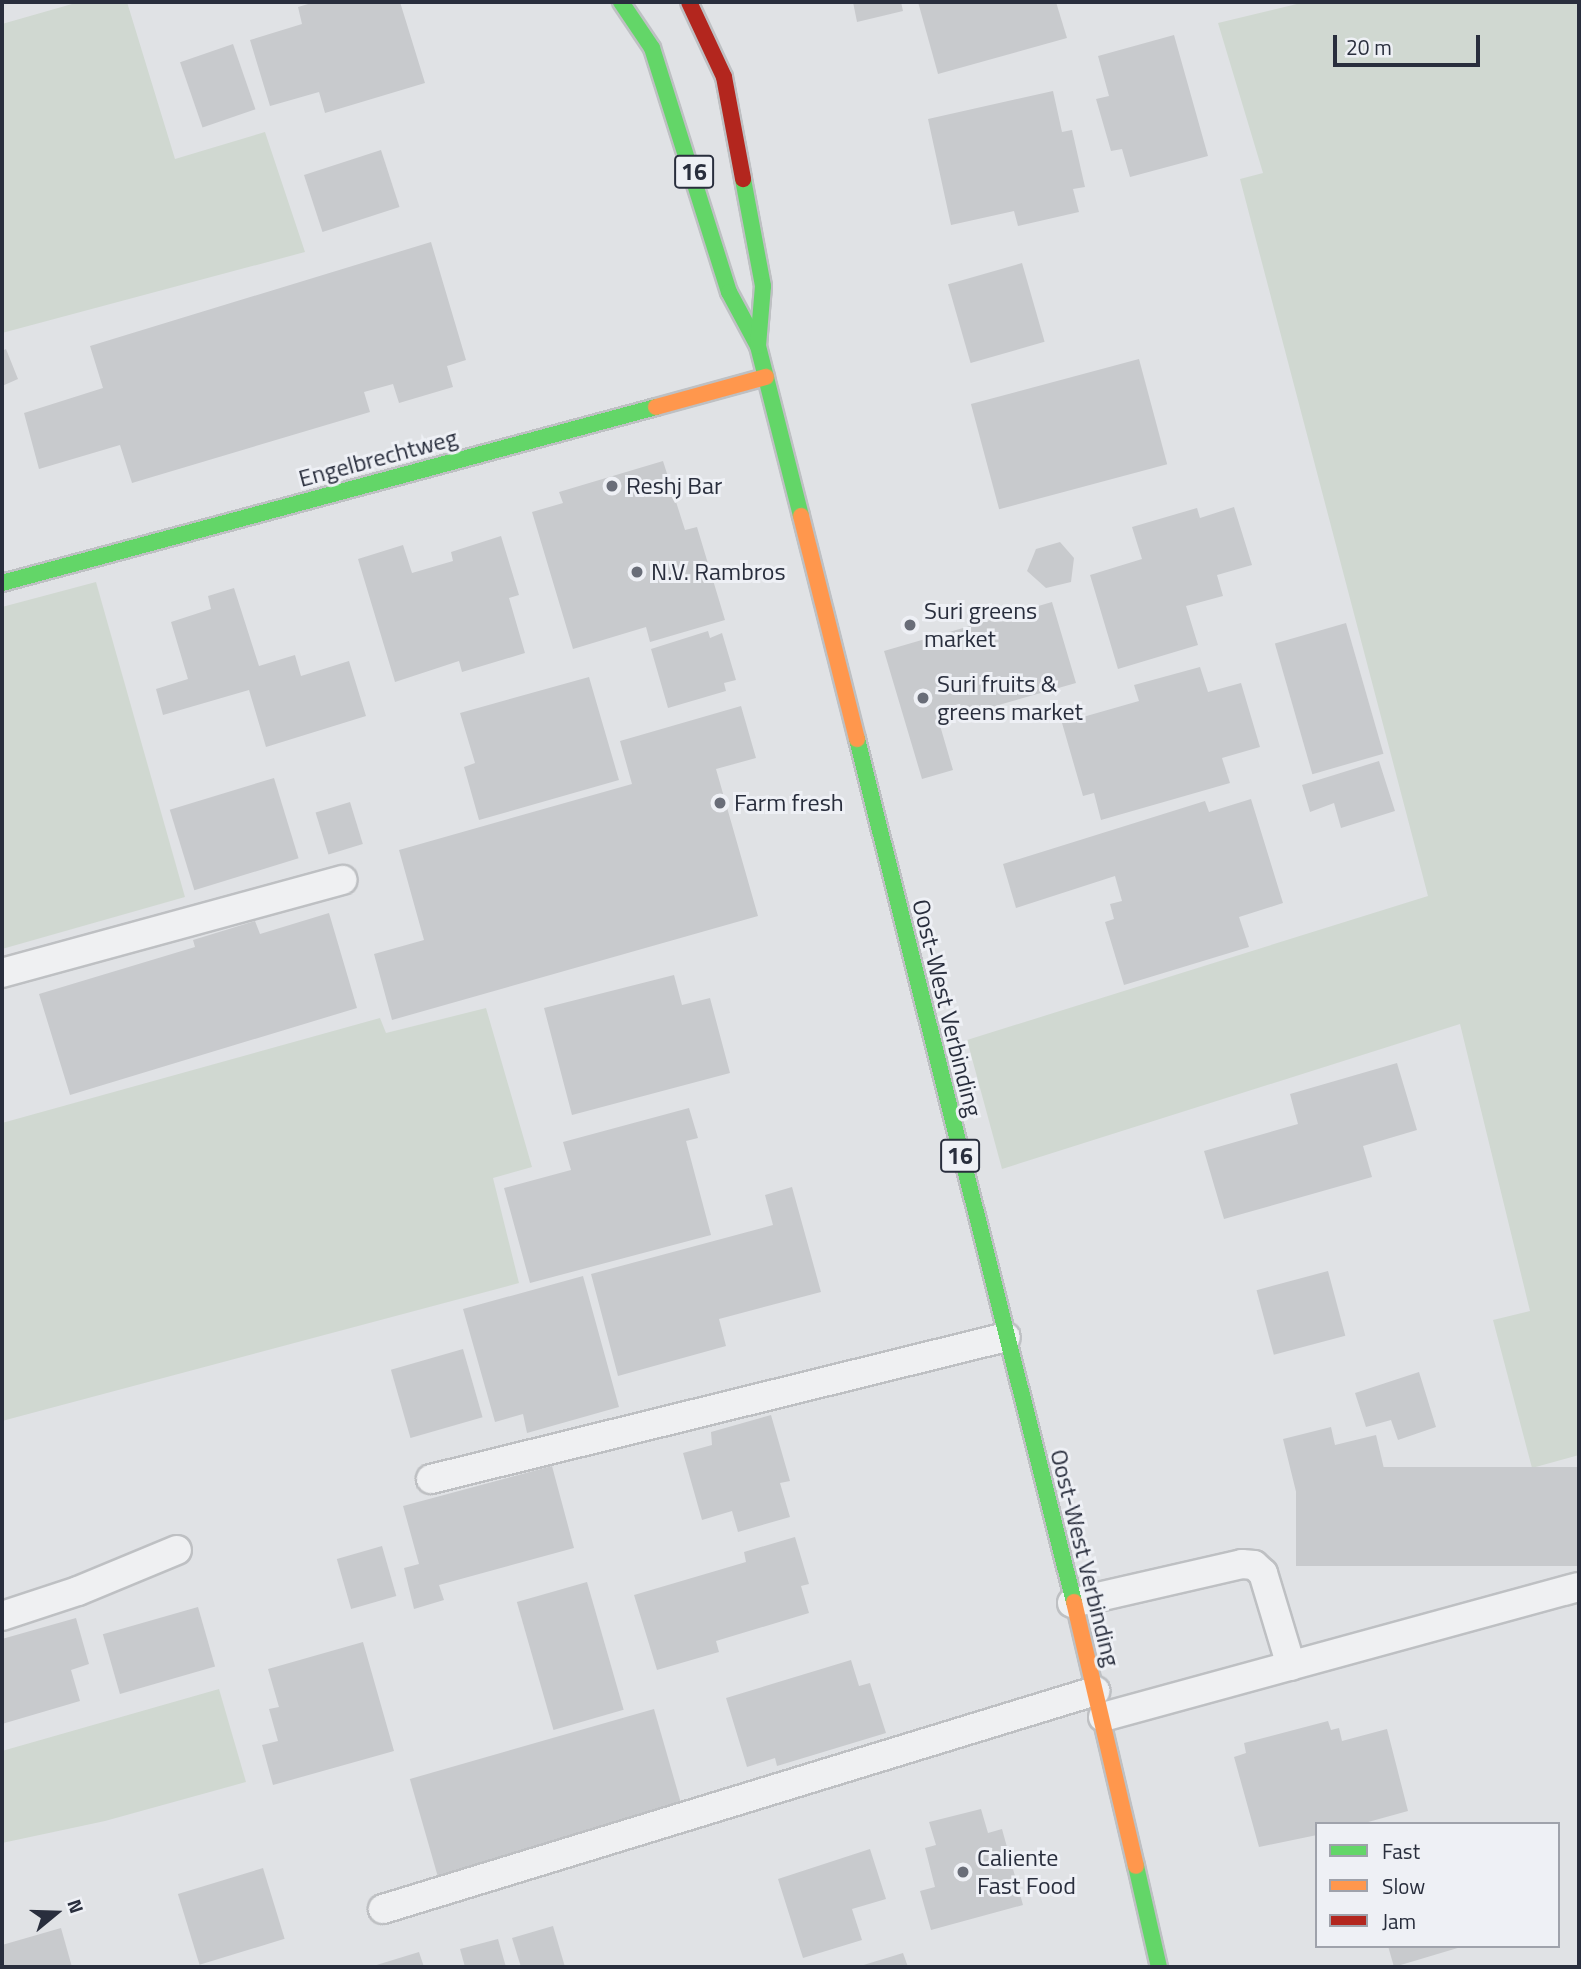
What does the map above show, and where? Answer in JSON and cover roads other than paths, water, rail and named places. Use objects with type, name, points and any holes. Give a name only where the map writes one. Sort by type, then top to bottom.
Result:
[{"type":"main road","name":"Oost-West Verbinding","points":[[621,2],[652,48],[676,113],[729,292],[758,346],[1099,1704],[1159,1967]]},
{"type":"main road","name":"Oost-West Verbinding","points":[[689,2],[724,77],[762,286],[758,346]]},
{"type":"main road","name":"Engelbrechtweg","points":[[2,583],[765,377]]},
{"type":"lane","points":[[2,973],[343,880]]},
{"type":"lane","points":[[431,1479],[1006,1337]]},
{"type":"lane","points":[[2,1616],[78,1591],[177,1550]]},
{"type":"lane","points":[[1072,1603],[1242,1564],[1254,1565],[1263,1573],[1291,1666]]},
{"type":"lane","points":[[383,1909],[1099,1704],[1291,1666],[1579,1587]]},
{"type":"place","name":"Reshj Bar","points":[[612,486]]},
{"type":"place","name":"N.V. Rambros","points":[[637,572]]},
{"type":"place","name":"Suri greens market","points":[[910,625]]},
{"type":"place","name":"Suri fruits & greens market","points":[[923,698]]},
{"type":"place","name":"Farm fresh","points":[[720,803]]},
{"type":"place","name":"Caliente Fast Food","points":[[963,1872]]}]
